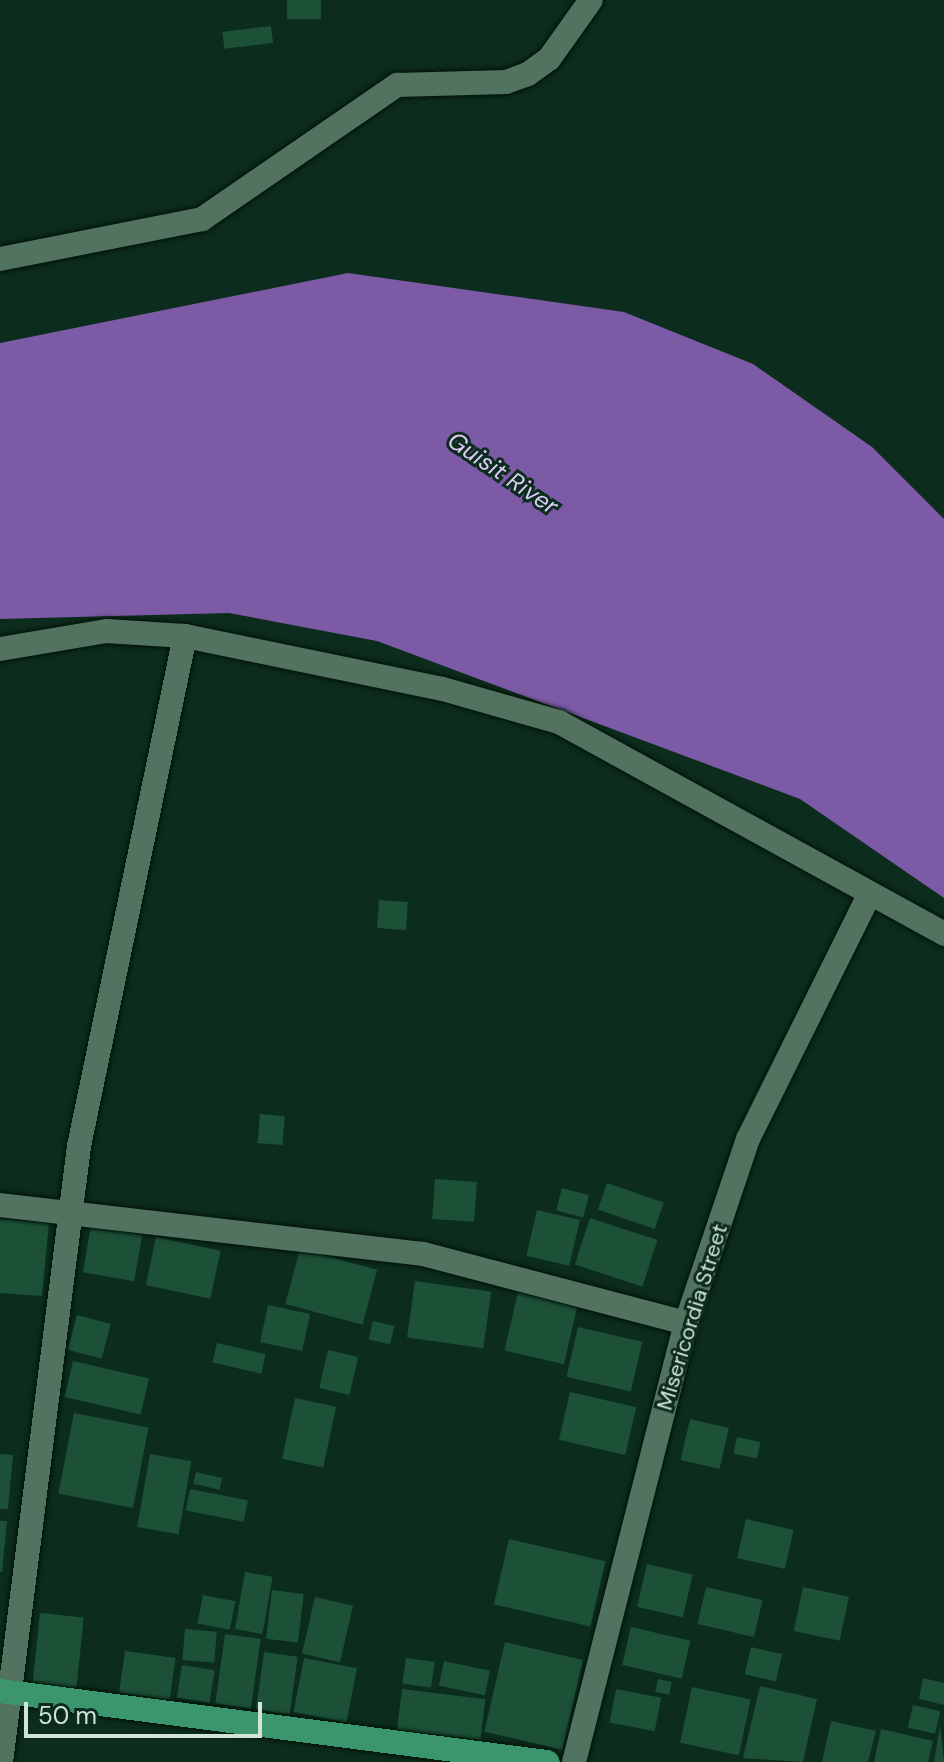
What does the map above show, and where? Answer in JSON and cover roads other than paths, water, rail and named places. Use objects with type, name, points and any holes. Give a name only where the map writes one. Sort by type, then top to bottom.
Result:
[{"type":"main road","points":[[4,1692],[547,1762]]},
{"type":"street","points":[[0,259],[202,219],[397,85],[506,82],[528,74],[549,59],[591,0]]},
{"type":"street","points":[[0,649],[106,631],[185,636],[443,689],[559,722],[944,934]]},
{"type":"street","points":[[1,1762],[4,1692],[94,1056],[185,636]]},
{"type":"street","name":"Misericordia Street","points":[[574,1762],[686,1323],[770,1084],[813,1019],[869,895]]},
{"type":"street","points":[[0,1205],[71,1208],[423,1254],[686,1323]]},
{"type":"water","name":"Guisit River","points":[[348,273],[624,312],[753,364],[872,447],[944,519],[944,898],[800,799],[377,641],[229,613],[0,619],[0,343]]}]
